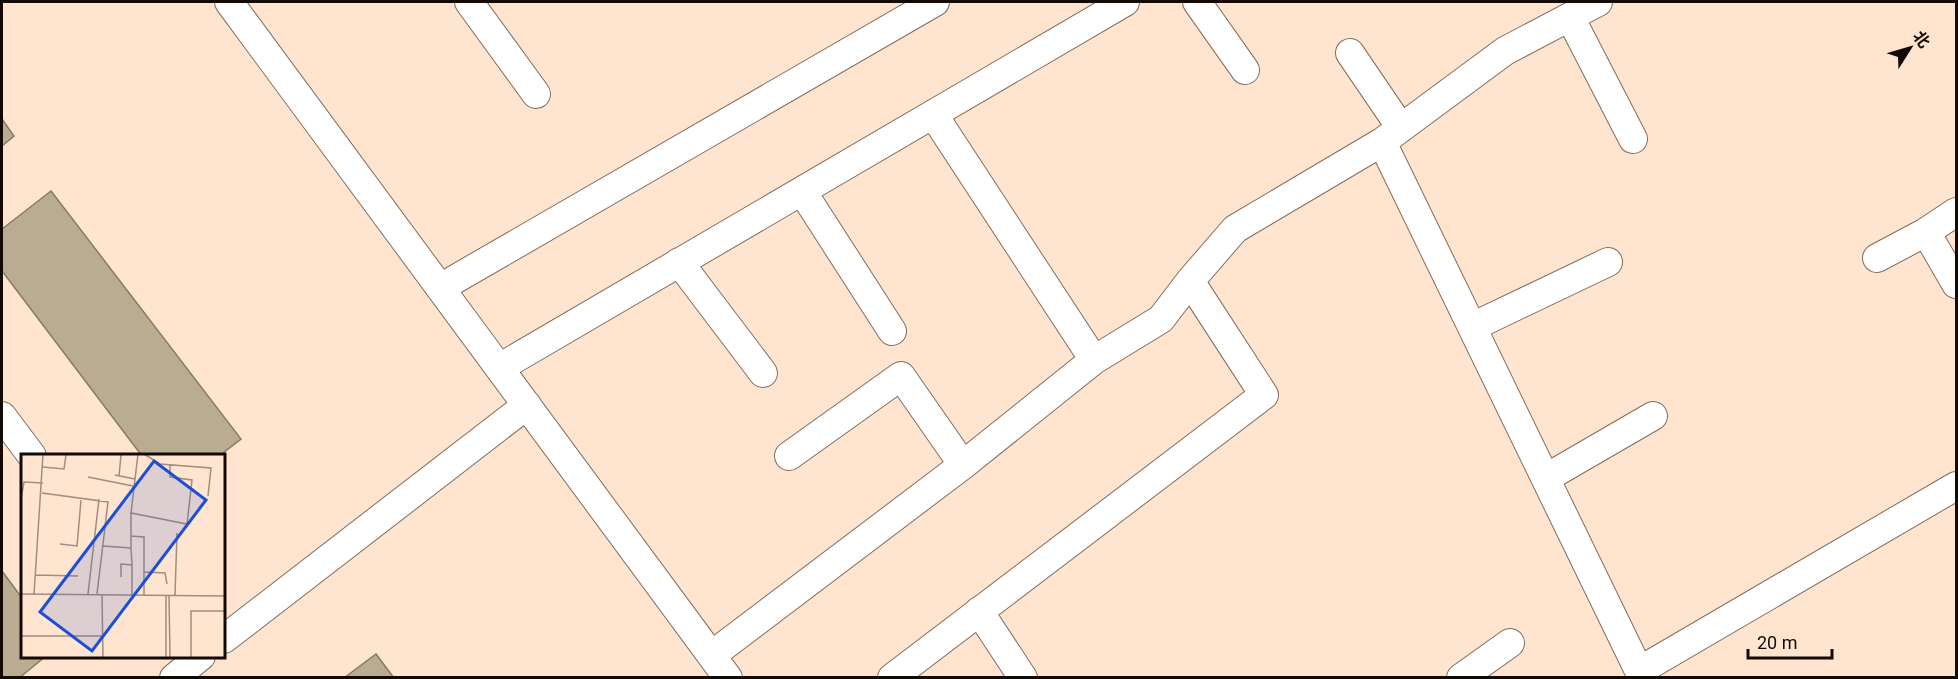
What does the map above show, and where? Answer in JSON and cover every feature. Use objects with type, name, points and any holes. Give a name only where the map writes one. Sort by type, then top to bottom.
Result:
[{"type":"street","points":[[229,2],[728,678]]},
{"type":"street","points":[[469,2],[536,94]]},
{"type":"street","points":[[440,288],[935,2]]},
{"type":"street","points":[[500,368],[1125,2]]},
{"type":"street","points":[[1197,2],[1245,70]]},
{"type":"street","points":[[712,655],[963,465],[1094,360],[1161,319],[1235,229],[1392,135],[1505,51],[1598,2]]},
{"type":"street","points":[[1570,16],[1633,139]]},
{"type":"street","points":[[1350,53],[1392,135],[1472,327],[1640,671],[1956,486]]},
{"type":"street","points":[[933,114],[1094,360]]},
{"type":"street","points":[[802,191],[892,331]]},
{"type":"street","points":[[1877,258],[1926,232],[1956,212]]},
{"type":"street","points":[[1926,232],[1956,284]]},
{"type":"street","points":[[679,262],[763,373]]},
{"type":"street","points":[[1472,327],[1608,262]]},
{"type":"street","points":[[891,678],[1264,394],[1190,281]]},
{"type":"street","points":[[789,456],[901,376],[963,465]]},
{"type":"street","points":[[225,638],[527,405]]},
{"type":"street","points":[[2,416],[30,454]]},
{"type":"street","points":[[1546,478],[1653,416]]},
{"type":"street","points":[[979,611],[1023,678]]},
{"type":"street","points":[[1461,678],[1510,644]]},
{"type":"building","points":[[2,119],[14,136],[2,146]]},
{"type":"building","points":[[51,191],[241,439],[222,454],[140,454],[2,271],[2,229]]},
{"type":"building","points":[[2,571],[21,597],[21,658],[44,658],[19,678],[2,678]]},
{"type":"building","points":[[376,654],[394,678],[344,678]]}]
